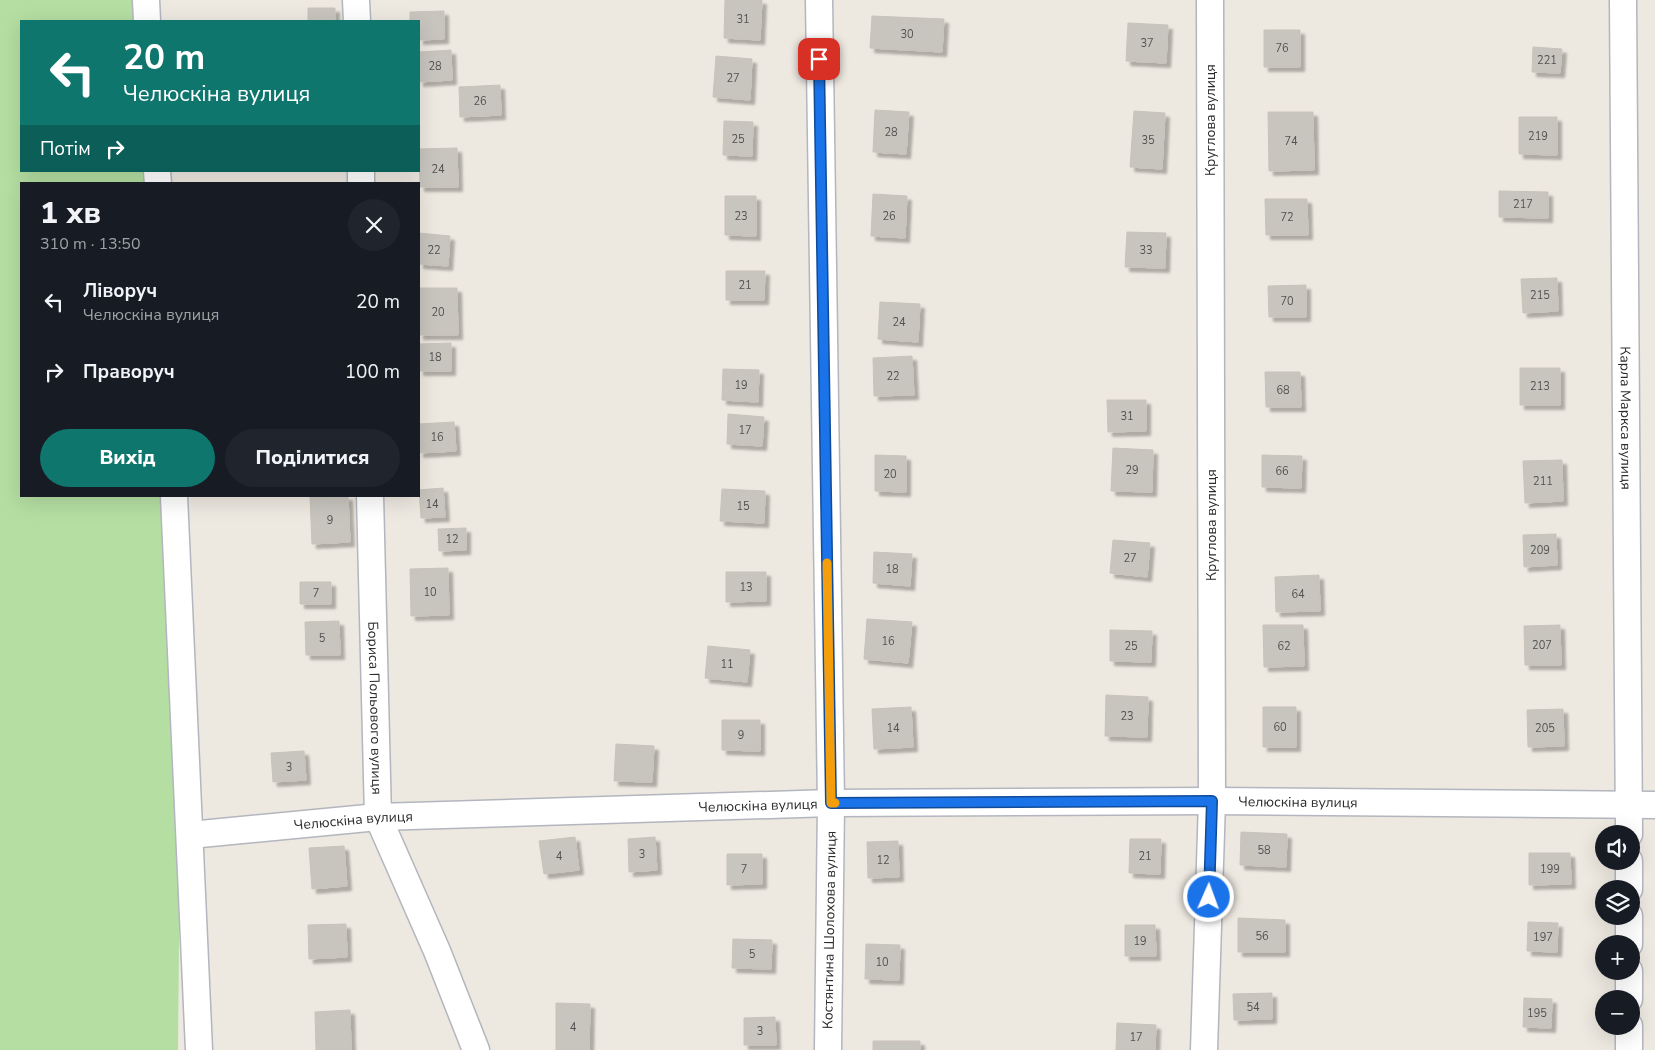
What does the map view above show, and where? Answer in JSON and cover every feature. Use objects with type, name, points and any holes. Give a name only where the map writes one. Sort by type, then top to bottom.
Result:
[{"type":"street","points":[[146,0],[147,20]]},
{"type":"street","points":[[356,0],[357,20]]},
{"type":"street","name":"Костянтина Шолохова вулиця","points":[[818,0],[831,803],[828,1050]]},
{"type":"street","name":"Круглова вулиця","points":[[1204,1050],[1212,801],[1210,0]]},
{"type":"street","name":"Карла Маркса вулиця","points":[[1624,0],[1629,825]]},
{"type":"street","points":[[174,497],[200,1050]]},
{"type":"street","name":"Бориса Польового вулиця","points":[[370,497],[378,817],[437,952],[476,1050]]},
{"type":"street","name":"Челюскіна вулиця","points":[[190,835],[378,817],[831,803],[1212,801],[1655,805]]},
{"type":"street","points":[[1629,1035],[1629,1050]]},
{"type":"green space","points":[[0,0],[135,0],[136,20],[20,20],[20,172],[145,172],[146,182],[20,182],[20,497],[162,497],[180,835],[178,1050],[0,1050]]},
{"type":"building","points":[[725,0],[762,0],[760,40],[724,38]]},
{"type":"building","points":[[308,8],[335,8],[335,20],[308,20]]},
{"type":"building","points":[[444,11],[444,39],[420,40],[420,20],[410,20],[410,12]]},
{"type":"building","points":[[872,16],[944,19],[942,52],[870,48]]},
{"type":"building","points":[[1128,23],[1168,25],[1166,63],[1126,61]]},
{"type":"building","points":[[1264,30],[1300,30],[1300,67],[1264,67]]},
{"type":"building","points":[[1533,47],[1562,49],[1560,73],[1532,72]]},
{"type":"building","points":[[451,50],[452,80],[420,82],[420,52]]},
{"type":"building","points":[[716,56],[752,59],[750,100],[713,97]]},
{"type":"building","points":[[500,85],[501,115],[460,117],[459,87]]},
{"type":"building","points":[[875,110],[909,112],[906,154],[873,152]]},
{"type":"building","points":[[1134,111],[1165,113],[1162,169],[1130,167]]},
{"type":"building","points":[[1268,112],[1313,112],[1314,170],[1269,171]]},
{"type":"building","points":[[1519,117],[1557,117],[1557,155],[1519,154]]},
{"type":"building","points":[[724,121],[753,122],[752,156],[723,155]]},
{"type":"building","points":[[457,148],[458,187],[420,187],[420,149]]},
{"type":"building","points":[[1499,191],[1548,192],[1548,218],[1499,217]]},
{"type":"building","points":[[873,194],[907,196],[905,238],[871,236]]},
{"type":"building","points":[[725,196],[756,196],[756,236],[725,235]]},
{"type":"building","points":[[1265,199],[1307,199],[1308,235],[1266,235]]},
{"type":"building","points":[[1127,232],[1166,233],[1165,268],[1125,267]]},
{"type":"building","points":[[420,233],[450,236],[448,266],[420,264]]},
{"type":"building","points":[[726,271],[765,271],[764,300],[726,300]]},
{"type":"building","points":[[1557,278],[1558,311],[1523,313],[1521,279]]},
{"type":"building","points":[[1306,285],[1306,317],[1269,317],[1268,286]]},
{"type":"building","points":[[420,288],[457,288],[458,335],[420,335]]},
{"type":"building","points":[[880,302],[920,304],[918,342],[878,339]]},
{"type":"building","points":[[451,343],[451,371],[420,371],[420,344]]},
{"type":"building","points":[[912,356],[914,395],[874,396],[873,358]]},
{"type":"building","points":[[1520,368],[1560,368],[1560,405],[1520,405]]},
{"type":"building","points":[[723,369],[759,370],[758,402],[722,400]]},
{"type":"building","points":[[1265,372],[1300,372],[1301,407],[1266,407]]},
{"type":"building","points":[[1107,400],[1146,400],[1146,431],[1108,432]]},
{"type":"building","points":[[728,414],[764,417],[762,446],[727,444]]},
{"type":"building","points":[[454,422],[456,451],[420,453],[420,424]]},
{"type":"building","points":[[1113,448],[1153,450],[1152,492],[1111,491]]},
{"type":"building","points":[[875,455],[906,456],[906,492],[875,491]]},
{"type":"building","points":[[1262,455],[1302,456],[1301,488],[1262,487]]},
{"type":"building","points":[[1562,460],[1563,501],[1525,503],[1523,461]]},
{"type":"building","points":[[443,488],[445,517],[421,518],[420,490]]},
{"type":"building","points":[[722,489],[765,491],[764,523],[720,521]]},
{"type":"building","points":[[310,497],[348,497],[350,542],[312,544]]},
{"type":"building","points":[[466,528],[466,550],[439,551],[438,529]]},
{"type":"building","points":[[1556,534],[1557,565],[1524,567],[1523,535]]},
{"type":"building","points":[[1113,540],[1150,543],[1147,577],[1110,573]]},
{"type":"building","points":[[874,552],[912,554],[910,586],[873,583]]},
{"type":"building","points":[[448,568],[449,615],[411,616],[410,569]]},
{"type":"building","points":[[726,572],[766,572],[766,601],[726,602]]},
{"type":"building","points":[[1319,575],[1320,611],[1276,612],[1275,577]]},
{"type":"building","points":[[300,582],[331,582],[331,604],[300,604]]},
{"type":"building","points":[[867,619],[912,622],[908,663],[864,659]]},
{"type":"building","points":[[339,621],[340,655],[306,655],[305,622]]},
{"type":"building","points":[[1263,625],[1303,625],[1304,666],[1264,667]]},
{"type":"building","points":[[1560,625],[1561,665],[1525,665],[1524,626]]},
{"type":"building","points":[[1110,630],[1152,631],[1151,662],[1110,661]]},
{"type":"building","points":[[708,646],[750,650],[747,682],[705,678]]},
{"type":"building","points":[[1106,695],[1148,697],[1147,737],[1105,736]]},
{"type":"building","points":[[911,707],[913,747],[874,749],[872,709]]},
{"type":"building","points":[[1263,707],[1296,707],[1296,747],[1263,747]]},
{"type":"building","points":[[1563,709],[1564,746],[1528,747],[1527,710]]},
{"type":"building","points":[[722,720],[760,720],[760,751],[722,750]]},
{"type":"building","points":[[616,744],[654,746],[652,782],[614,781]]},
{"type":"building","points":[[304,751],[306,780],[273,782],[271,753]]},
{"type":"building","points":[[1241,832],[1287,834],[1286,867],[1240,865]]},
{"type":"building","points":[[575,837],[579,870],[544,874],[539,841]]},
{"type":"building","points":[[655,837],[657,870],[629,872],[628,839]]},
{"type":"building","points":[[1130,839],[1161,839],[1160,874],[1129,873]]},
{"type":"building","points":[[898,841],[899,877],[868,878],[867,842]]},
{"type":"building","points":[[344,846],[347,886],[312,889],[309,848]]},
{"type":"building","points":[[1529,853],[1570,853],[1571,884],[1529,885]]},
{"type":"building","points":[[727,854],[762,854],[762,884],[727,885]]},
{"type":"building","points":[[1238,918],[1285,920],[1285,952],[1238,952]]},
{"type":"building","points":[[1528,922],[1558,923],[1557,952],[1527,951]]},
{"type":"building","points":[[346,924],[347,957],[309,959],[308,925]]},
{"type":"building","points":[[1125,925],[1155,925],[1156,956],[1125,956]]},
{"type":"building","points":[[733,939],[772,940],[771,969],[732,968]]},
{"type":"building","points":[[866,944],[900,945],[899,980],[865,979]]},
{"type":"building","points":[[1272,993],[1272,1019],[1234,1020],[1233,994]]},
{"type":"building","points":[[1524,998],[1552,999],[1551,1028],[1523,1027]]},
{"type":"building","points":[[556,1003],[590,1004],[589,1050],[556,1050]]},
{"type":"building","points":[[350,1010],[351,1050],[316,1050],[315,1012]]},
{"type":"building","points":[[775,1017],[776,1045],[744,1045],[744,1018]]},
{"type":"building","points":[[1117,1023],[1156,1025],[1155,1050],[1116,1050]]},
{"type":"building","points":[[873,1041],[920,1041],[920,1050],[873,1050]]},
{"type":"slow traffic","points":[[827,563],[831,803],[835,803]]},
{"type":"route","points":[[819,59],[831,803],[1212,801],[1209,897]]}]
